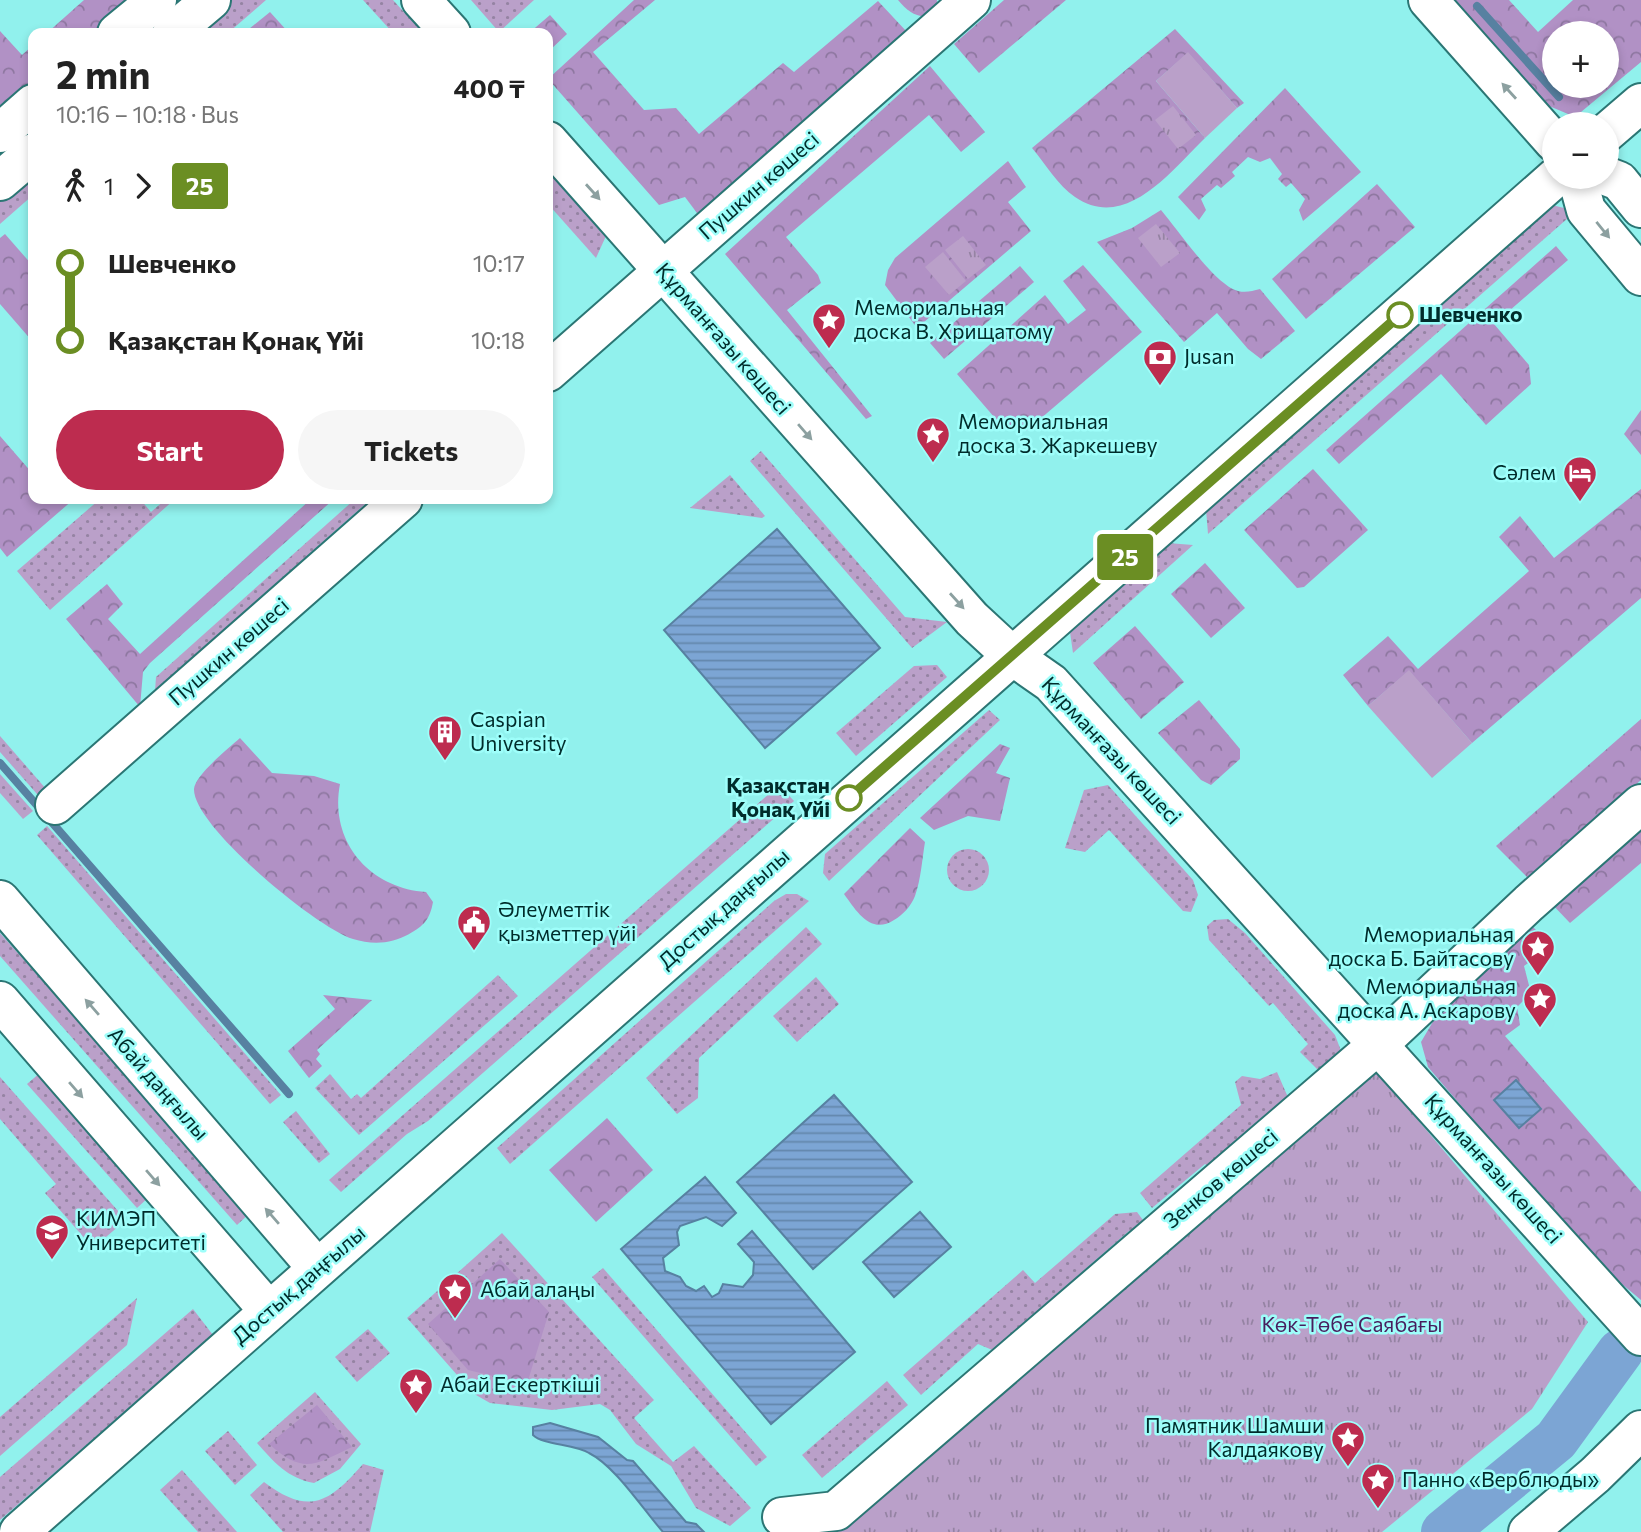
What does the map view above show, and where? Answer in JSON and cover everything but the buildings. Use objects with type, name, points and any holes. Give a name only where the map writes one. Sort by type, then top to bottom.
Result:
[{"type":"street","points":[[123,28],[157,0]]},
{"type":"street","points":[[178,28],[211,0]]},
{"type":"street","points":[[421,0],[446,28]]},
{"type":"street","name":"Пушкин көшесі","points":[[553,368],[971,0]]},
{"type":"street","points":[[1428,0],[1542,128]]},
{"type":"street","points":[[1619,122],[1641,103]]},
{"type":"street","points":[[0,133],[28,108]]},
{"type":"street","name":"Құрманғазы көшесі","points":[[553,147],[972,619],[1011,655],[1051,683],[1380,1043],[1641,1336]]},
{"type":"street","points":[[0,181],[28,157]]},
{"type":"street","points":[[1619,181],[1641,208]]},
{"type":"street","name":"Достық даңғылы","points":[[19,1532],[1542,189]]},
{"type":"street","points":[[1580,189],[1586,210],[1641,276]]},
{"type":"street","name":"Пушкин көшесі","points":[[55,805],[397,504]]},
{"type":"street","name":"Зенков көшесі","points":[[782,1517],[836,1511],[1380,1043],[1529,903],[1641,804]]},
{"type":"street","name":"Абай даңғылы","points":[[0,900],[317,1268]]},
{"type":"street","points":[[0,1002],[269,1311]]},
{"type":"street","points":[[1528,1532],[1641,1430]]},
{"type":"green space","points":[[84,0],[140,0],[107,28],[53,28]]},
{"type":"green space","points":[[211,0],[266,0],[234,28],[178,28]]},
{"type":"green space","points":[[363,0],[393,0],[418,28],[388,28]]},
{"type":"green space","points":[[471,0],[534,0],[503,28],[496,28]]},
{"type":"green space","points":[[634,0],[655,0],[593,52],[644,110],[676,108],[699,134],[783,63],[794,72],[878,1],[907,32],[700,217],[685,197],[659,205],[553,85],[553,74]]},
{"type":"green space","points":[[898,0],[937,0],[936,14],[915,14]]},
{"type":"green space","points":[[1004,0],[1066,0],[979,73],[954,44]]},
{"type":"green space","points":[[1447,0],[1509,0],[1538,32],[1542,28],[1542,98],[1598,98],[1581,112],[1563,112],[1535,100]]},
{"type":"green space","points":[[1573,0],[1641,0],[1641,62],[1619,80],[1619,21],[1550,21]]},
{"type":"green space","points":[[270,12],[284,28],[250,28]]},
{"type":"green space","points":[[550,15],[567,34],[553,47],[553,28],[535,28]]},
{"type":"green space","points":[[1175,29],[1244,103],[1237,108],[1188,53],[1156,81],[1205,138],[1163,180],[1130,202],[1112,207],[1094,206],[1075,197],[1057,181],[1032,148]]},
{"type":"green space","points":[[0,31],[22,55],[28,50],[28,95],[0,120]]},
{"type":"green space","points":[[1188,52],[1237,108],[1205,138],[1156,81]]},
{"type":"green space","points":[[930,66],[985,132],[961,152],[929,115],[786,237],[818,275],[821,283],[787,310],[872,416],[866,419],[725,254]]},
{"type":"green space","points":[[1285,88],[1361,172],[1303,221],[1299,210],[1305,199],[1291,183],[1286,187],[1278,179],[1282,174],[1270,158],[1260,162],[1248,157],[1232,172],[1235,176],[1221,188],[1217,185],[1201,199],[1206,210],[1199,220],[1178,197]]},
{"type":"green space","points":[[1173,106],[1196,135],[1178,149],[1155,120]]},
{"type":"green space","points":[[28,157],[28,199],[0,224],[0,181]]},
{"type":"green space","points":[[1008,161],[1026,187],[1008,202],[1031,231],[917,328],[885,285],[888,270],[895,258]]},
{"type":"green space","points":[[553,178],[606,236],[596,258],[553,210]]},
{"type":"green space","points":[[1377,184],[1415,227],[1306,319],[1272,279]]},
{"type":"green space","points":[[1548,204],[1576,211],[1208,534],[1206,509]]},
{"type":"green space","points":[[1161,210],[1219,279],[1238,291],[1260,289],[1295,331],[1261,359],[1248,349],[1217,313],[1184,342],[1097,242],[1132,228]]},
{"type":"green space","points":[[1156,224],[1180,253],[1161,267],[1138,238]]},
{"type":"green space","points":[[5,234],[28,260],[28,336],[0,304],[0,238]]},
{"type":"green space","points":[[963,236],[986,265],[968,279],[945,250]]},
{"type":"green space","points":[[1556,246],[1568,260],[1494,324],[1529,365],[1531,384],[1486,425],[1441,374],[1339,464],[1326,450]]},
{"type":"green space","points":[[943,252],[966,281],[949,295],[925,267]]},
{"type":"green space","points":[[1083,265],[1142,332],[1026,431],[1001,425],[957,374],[1045,295],[1068,324],[1086,310],[1063,281]]},
{"type":"green space","points":[[1020,266],[1034,282],[944,359],[930,343]]},
{"type":"green space","points":[[1641,410],[1641,455],[1624,434]]},
{"type":"green space","points":[[0,436],[28,468],[28,504],[68,504],[7,557],[0,548]]},
{"type":"green space","points":[[761,451],[905,617],[947,622],[912,648],[750,461]]},
{"type":"green space","points":[[1313,469],[1368,530],[1304,587],[1297,588],[1244,530]]},
{"type":"green space","points":[[730,475],[765,516],[762,518],[690,508]]},
{"type":"green space","points":[[1641,489],[1641,598],[1472,743],[1409,671],[1368,706],[1343,675],[1388,636],[1418,669],[1529,571],[1499,537],[1520,516],[1554,558]]},
{"type":"green space","points":[[94,504],[144,504],[151,512],[160,504],[169,504],[50,610],[17,571]]},
{"type":"green space","points":[[305,504],[328,504],[150,663],[143,672],[140,707],[66,619],[107,584],[123,604],[108,619],[140,654]]},
{"type":"green space","points":[[349,504],[365,504],[155,691],[156,677]]},
{"type":"green space","points":[[1168,543],[1193,545],[1073,653],[1070,632]]},
{"type":"green space","points":[[1205,563],[1245,608],[1211,638],[1171,594]]},
{"type":"green space","points":[[1135,626],[1184,682],[1141,719],[1093,663]]},
{"type":"green space","points":[[937,665],[947,677],[856,756],[836,733],[914,666]]},
{"type":"green space","points":[[1409,670],[1472,743],[1432,778],[1368,706]]},
{"type":"green space","points":[[1199,700],[1240,749],[1240,759],[1211,785],[1201,780],[1158,733]]},
{"type":"green space","points":[[989,710],[1000,720],[829,881],[823,873],[825,854]]},
{"type":"green space","points":[[1641,719],[1641,780],[1528,878],[1496,846]]},
{"type":"green space","points":[[0,736],[47,790],[44,802],[0,752]]},
{"type":"green space","points":[[240,738],[272,773],[314,776],[340,784],[338,805],[347,842],[357,858],[371,871],[405,889],[426,892],[433,902],[422,925],[389,942],[375,943],[353,939],[313,916],[234,850],[213,827],[199,806],[194,789],[206,769]]},
{"type":"green space","points":[[1000,744],[1010,748],[996,773],[1010,778],[1000,821],[968,816],[934,830],[920,818]]},
{"type":"green space","points":[[0,774],[33,811],[23,819],[0,793]]},
{"type":"green space","points":[[779,785],[794,801],[428,1121],[407,1134],[341,1192],[329,1180]]},
{"type":"green space","points":[[1108,785],[1193,880],[1198,895],[1191,912],[1183,911],[1109,830],[1085,852],[1065,848],[1084,790]]},
{"type":"green space","points":[[1641,820],[1641,863],[1570,923],[1549,901]]},
{"type":"green space","points":[[47,826],[281,1095],[270,1104],[37,835]]},
{"type":"green space","points":[[910,828],[925,842],[915,896],[909,907],[897,918],[886,924],[872,923],[859,914],[844,894]]},
{"type":"green space","points":[[968,849],[983,855],[989,870],[983,885],[968,891],[953,885],[947,870],[953,855]]},
{"type":"green space","points":[[786,894],[797,894],[809,901],[510,1164],[497,1148],[774,901]]},
{"type":"green space","points":[[1228,919],[1245,933],[1335,1035],[1343,1056],[1320,1072],[1300,1052],[1308,1044],[1273,1003],[1269,1006],[1209,940],[1207,926],[1214,920]]},
{"type":"green space","points":[[1531,925],[1552,946],[1524,966],[1531,993],[1517,1007],[1520,1025],[1505,1036],[1641,1192],[1641,1300],[1591,1258],[1428,1067],[1421,1042],[1441,1008]]},
{"type":"green space","points":[[806,927],[822,944],[699,1058],[698,1098],[677,1114],[646,1078]]},
{"type":"green space","points":[[0,933],[250,1213],[237,1225],[0,956]]},
{"type":"green space","points":[[498,975],[518,996],[359,1135],[315,1088],[330,1074],[351,1099],[357,1094],[361,1098]]},
{"type":"green space","points":[[816,977],[839,1004],[797,1042],[773,1016]]},
{"type":"green space","points":[[323,995],[372,1000],[317,1050],[320,1054],[316,1059],[322,1066],[309,1078],[288,1051],[335,1009]]},
{"type":"green space","name":"Көк-Төбе Саябағы","points":[[1375,1069],[1588,1322],[1532,1409],[1382,1532],[836,1532]]},
{"type":"green space","points":[[41,1072],[150,1196],[137,1208],[27,1084]]},
{"type":"green space","points":[[1277,1072],[1287,1095],[1286,1104],[1215,1170],[1205,1164],[1152,1208],[1140,1193],[1241,1105],[1235,1082],[1242,1076],[1260,1079]]},
{"type":"green space","points":[[0,1077],[126,1220],[93,1248],[45,1193],[56,1184],[0,1119]]},
{"type":"green space","points":[[296,1111],[330,1154],[319,1163],[283,1122]]},
{"type":"green space","points":[[607,1118],[653,1170],[596,1222],[549,1170]]},
{"type":"green space","points":[[1137,1212],[1146,1224],[1140,1230],[1129,1231],[1027,1320],[1030,1324],[997,1352],[978,1344],[921,1395],[903,1375],[1023,1270],[1035,1283],[1115,1214]]},
{"type":"green space","points":[[502,1233],[654,1400],[634,1418],[673,1462],[694,1446],[751,1508],[730,1526],[696,1508],[671,1466],[636,1444],[610,1410],[600,1404],[552,1410],[490,1403],[476,1395],[465,1384],[407,1318]]},
{"type":"green space","points":[[500,1259],[549,1312],[527,1384],[468,1370],[428,1324]]},
{"type":"green space","points":[[603,1268],[767,1457],[756,1466],[592,1277]]},
{"type":"green space","points":[[137,1298],[127,1345],[0,1456],[0,1417]]},
{"type":"green space","points":[[193,1309],[213,1335],[0,1520],[0,1477]]},
{"type":"green space","points":[[368,1329],[390,1353],[357,1382],[335,1357]]},
{"type":"green space","points":[[887,1381],[908,1405],[822,1478],[802,1455]]},
{"type":"green space","points":[[315,1392],[361,1444],[340,1469],[314,1483],[289,1473],[275,1463],[257,1443]]},
{"type":"green space","points":[[317,1405],[352,1447],[309,1464],[291,1460],[269,1444]]},
{"type":"green space","points":[[228,1431],[257,1465],[235,1485],[205,1451]]},
{"type":"green space","points":[[363,1464],[384,1470],[370,1532],[283,1532],[250,1495],[264,1482],[294,1499],[306,1502],[318,1500],[340,1488]]},
{"type":"green space","points":[[182,1470],[237,1532],[198,1532],[160,1490]]},
{"type":"water","points":[[777,529],[880,648],[765,748],[664,630]]},
{"type":"water","points":[[1516,1080],[1541,1109],[1519,1128],[1494,1100]]},
{"type":"water","points":[[834,1095],[912,1182],[813,1269],[737,1182]]},
{"type":"water","points":[[705,1177],[736,1213],[722,1226],[706,1217],[680,1226],[677,1232],[679,1245],[663,1258],[665,1271],[680,1277],[686,1286],[696,1291],[704,1286],[712,1297],[719,1293],[723,1284],[743,1287],[753,1275],[754,1262],[738,1244],[752,1231],[855,1352],[771,1424],[621,1249]]},
{"type":"water","points":[[920,1212],[951,1247],[894,1297],[863,1262]]},
{"type":"water","points":[[550,1423],[598,1437],[627,1460],[633,1461],[686,1522],[696,1524],[704,1532],[663,1532],[618,1477],[599,1459],[583,1450],[544,1441],[533,1435],[533,1427]]},
{"type":"waterway","points":[[1477,6],[1542,78]]},
{"type":"waterway","points":[[0,763],[289,1094]]},
{"type":"waterway","points":[[1444,1532],[1556,1440],[1620,1352]]},
{"type":"bus line","name":"25","points":[[849,798],[1400,315]]},
{"type":"place","name":"Шевченко","points":[[1400,315]]},
{"type":"place","name":"Мемориальная доска В. Хрищатому","points":[[829,350]]},
{"type":"place","name":"Jusan","points":[[1160,387]]},
{"type":"place","name":"Мемориальная доска З. Жаркешеву","points":[[933,464]]},
{"type":"place","name":"Сәлем","points":[[1580,503]]},
{"type":"place","name":"Caspian University","points":[[445,762]]},
{"type":"place","name":"Қазақстан Қонақ Үйі","points":[[849,798]]},
{"type":"place","name":"Әлеуметтік қызметтер үйі","points":[[474,952]]},
{"type":"place","name":"Мемориальная доска Б. Байтасову","points":[[1538,977]]},
{"type":"place","name":"Мемориальная доска А. Аскарову","points":[[1540,1029]]},
{"type":"place","name":"КИМЭП Университеті","points":[[52,1261]]},
{"type":"place","name":"Абай алаңы","points":[[455,1320]]},
{"type":"place","name":"Абай Ескерткіші","points":[[416,1415]]},
{"type":"place","name":"Памятник Шамши Калдаякову","points":[[1348,1468]]},
{"type":"place","name":"Панно «Верблюды»","points":[[1378,1510]]}]
